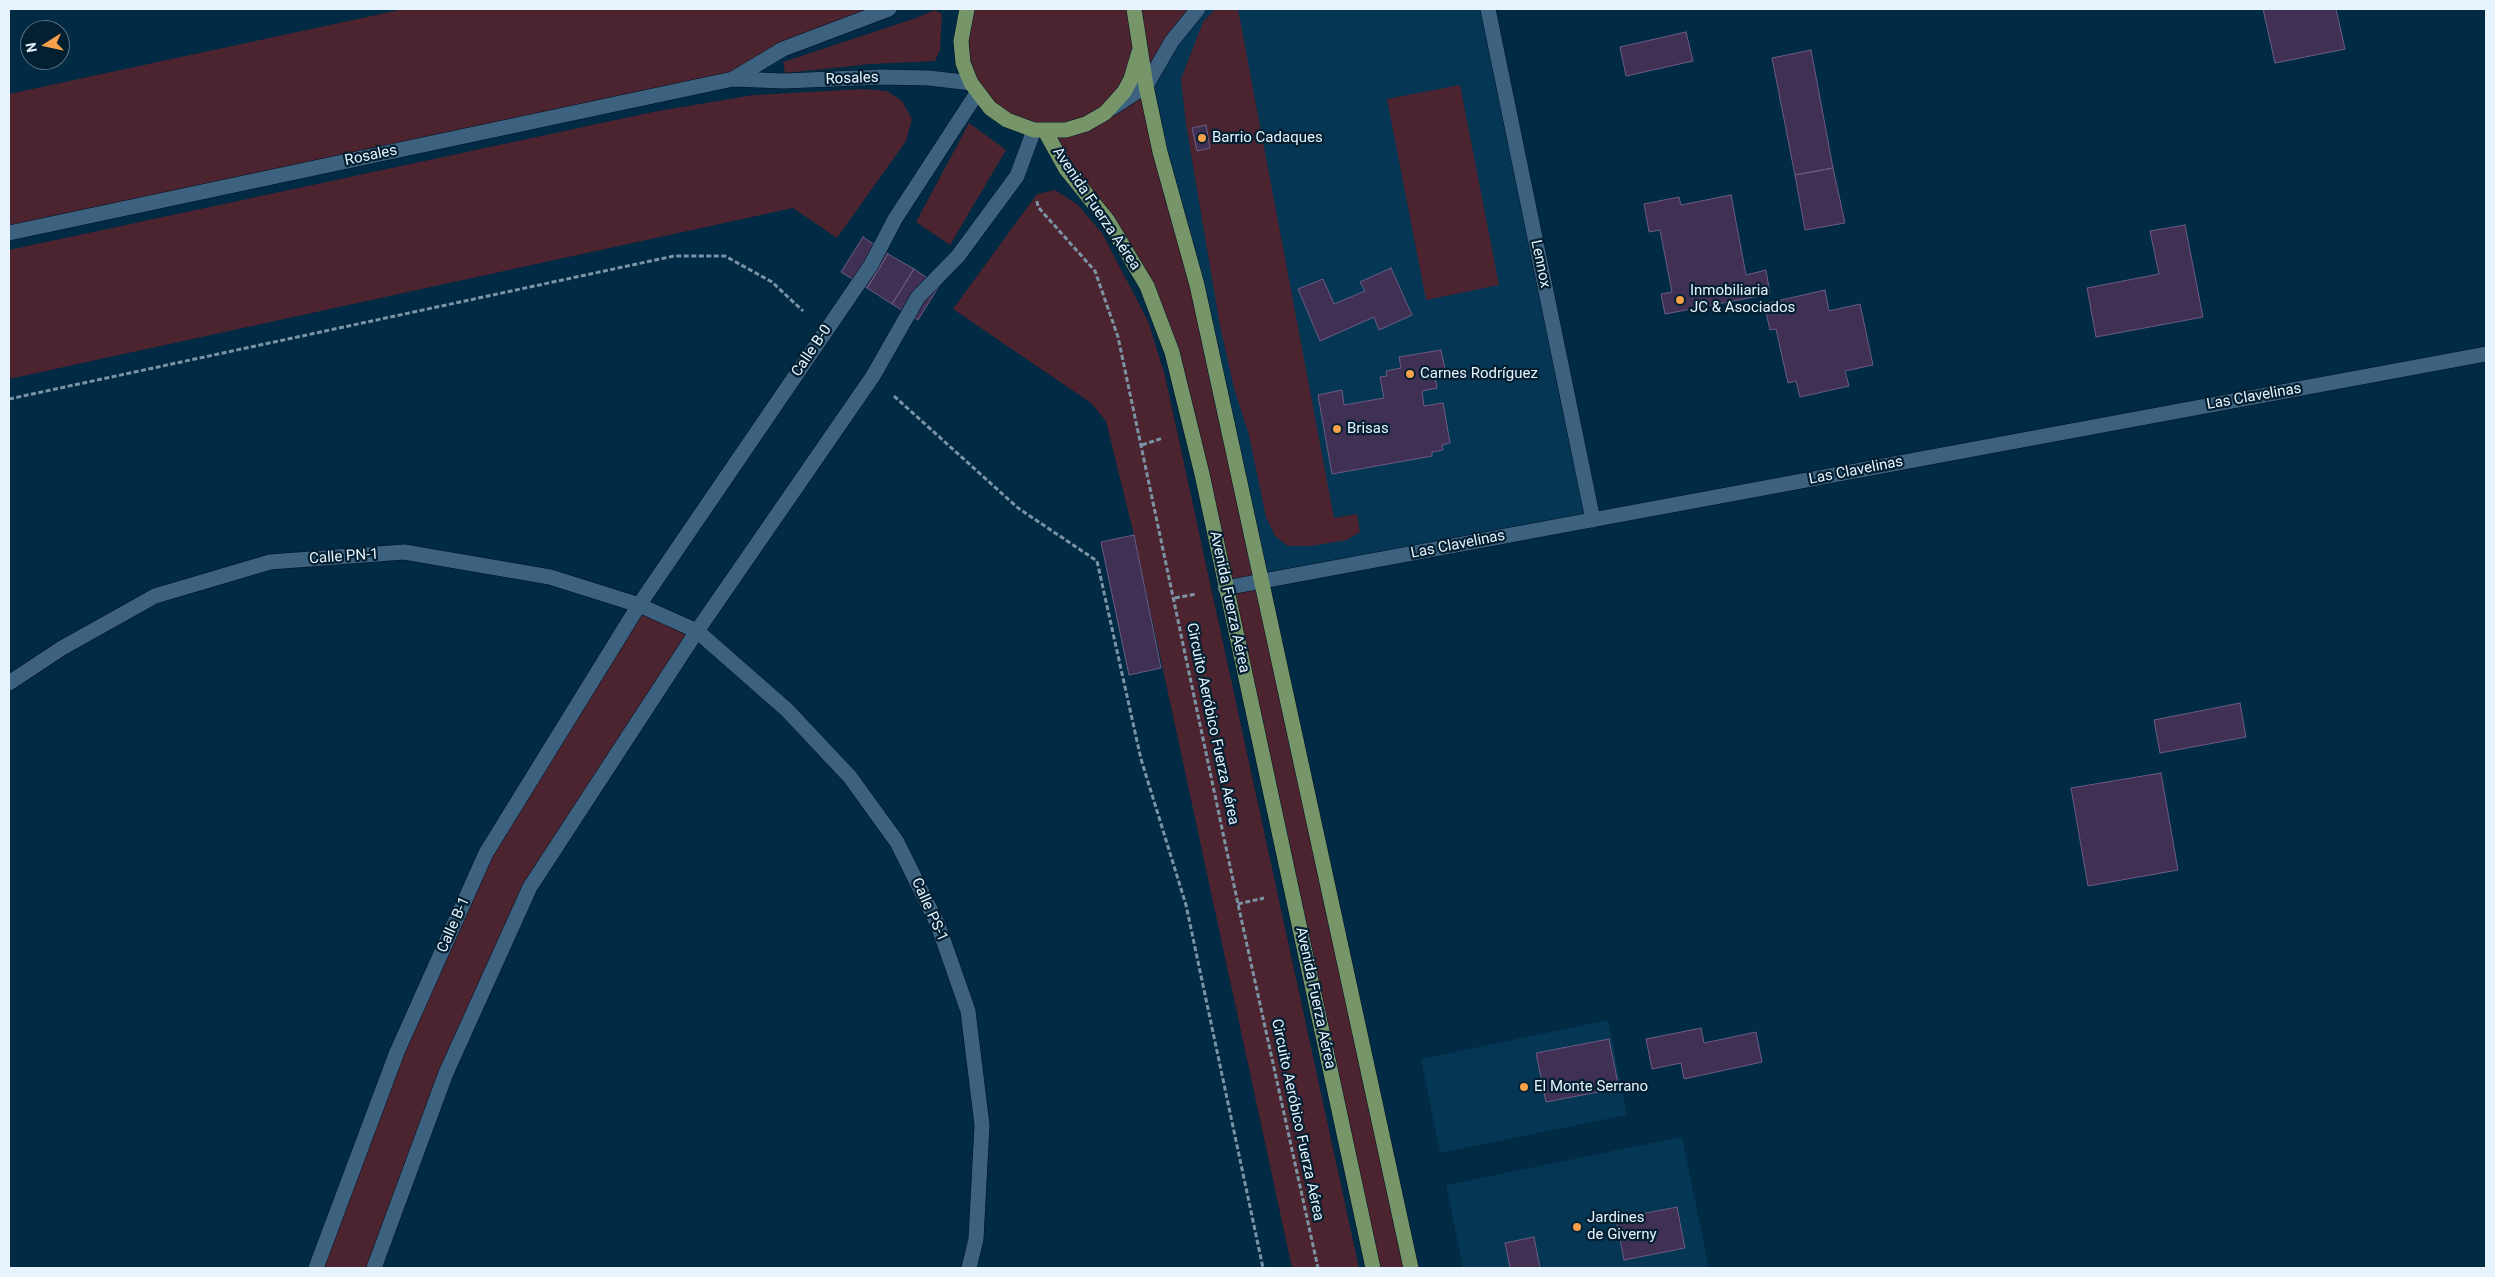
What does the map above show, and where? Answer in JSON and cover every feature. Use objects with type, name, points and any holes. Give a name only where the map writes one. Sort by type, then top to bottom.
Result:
[{"type":"main road","points":[[967,9],[962,23],[961,41],[963,63],[974,88],[990,108],[1007,120],[1039,131],[1066,130],[1086,124],[1105,113],[1124,92],[1131,79],[1139,48],[1139,33]]},
{"type":"main road","points":[[1134,10],[1146,86],[1160,152],[1197,285],[1411,1268]]},
{"type":"main road","name":"Avenida Fuerza Aérea","points":[[1039,131],[1066,169],[1108,221],[1147,286],[1172,352],[1192,429],[1373,1268]]},
{"type":"street","name":"Rosales","points":[[733,79],[783,49],[889,9]]},
{"type":"street","points":[[1105,113],[1146,86],[1172,41],[1198,9]]},
{"type":"street","name":"Lennox","points":[[1488,9],[1593,520]]},
{"type":"street","name":"Rosales","points":[[9,233],[733,79],[784,82],[909,78],[974,88]]},
{"type":"street","name":"Calle B-0","points":[[639,604],[824,331],[871,265],[895,219],[974,88]]},
{"type":"street","points":[[374,1268],[446,1073],[530,887],[697,630],[873,376],[918,297],[958,256],[1017,176],[1039,131]]},
{"type":"street","name":"Las Clavelinas","points":[[1225,588],[2486,354]]},
{"type":"street","name":"Calle PN-1","points":[[9,683],[62,648],[154,596],[270,562],[404,552],[550,577],[639,604],[697,630]]},
{"type":"street","name":"Calle B-1","points":[[316,1268],[397,1052],[486,853],[639,604]]},
{"type":"street","name":"Calle PS-1","points":[[697,630],[787,710],[850,778],[897,842],[938,925],[968,1011],[982,1125],[976,1239],[969,1268]]},
{"type":"path","name":"Circuito Aeróbico Fuerza Aérea","points":[[1038,206],[1095,271],[1118,337],[1238,904],[1318,1268]]},
{"type":"path","points":[[9,399],[674,256],[725,256],[772,282],[824,331]]},
{"type":"path","points":[[873,376],[1018,508],[1097,561],[1141,759],[1186,905],[1263,1268]]},
{"type":"shaded area","points":[[404,9],[889,9],[733,79],[9,233],[9,94]]},
{"type":"shaded area","points":[[967,9],[1198,9],[1146,87],[1411,1268],[1373,1268],[1202,474],[1147,286],[1045,131],[1007,120],[963,63]]},
{"type":"shaded area","points":[[1198,9],[1488,9],[1593,520],[1261,581],[1146,87]]},
{"type":"shaded area","points":[[1215,9],[1238,9],[1334,518],[1357,514],[1360,532],[1347,540],[1311,546],[1288,546],[1275,536],[1266,517],[1249,435],[1234,388],[1220,326],[1186,124],[1181,79],[1203,22]]},
{"type":"shaded area","points":[[934,10],[942,14],[940,50],[935,61],[871,64],[785,73],[783,62],[916,18]]},
{"type":"shaded area","points":[[1460,85],[1499,285],[1426,300],[1387,99]]},
{"type":"shaded area","points":[[864,89],[887,91],[902,101],[912,119],[906,141],[837,238],[793,208],[9,379],[9,250],[653,112],[753,95]]},
{"type":"shaded area","points":[[969,123],[1006,150],[950,245],[916,222]]},
{"type":"shaded area","points":[[1055,190],[1077,204],[1102,233],[1148,321],[1165,376],[1359,1268],[1292,1268],[1134,535],[1106,421],[1091,403],[953,309],[1037,194]]},
{"type":"shaded area","points":[[639,605],[697,631],[530,887],[374,1268],[316,1268],[486,853]]},
{"type":"shaded area","name":"El Monte Serrano","points":[[1608,1020],[1627,1115],[1440,1153],[1421,1059]]},
{"type":"shaded area","name":"Jardines de Giverny","points":[[1682,1137],[1709,1268],[1463,1268],[1446,1185]]},
{"type":"building","points":[[2263,9],[2336,9],[2345,49],[2275,63]]},
{"type":"building","points":[[1686,32],[1693,61],[1626,76],[1620,47]]},
{"type":"building","points":[[1811,50],[1833,168],[1795,175],[1772,58]]},
{"type":"building","points":[[1206,125],[1210,148],[1197,151],[1192,128]]},
{"type":"building","points":[[1833,168],[1845,223],[1805,230],[1795,175]]},
{"type":"building","points":[[1731,195],[1746,275],[1766,270],[1770,294],[1665,314],[1661,294],[1672,292],[1660,230],[1649,232],[1644,204],[1679,197],[1681,205]]},
{"type":"building","points":[[2185,225],[2203,317],[2096,337],[2087,288],[2159,274],[2150,231]]},
{"type":"building","points":[[863,237],[888,254],[867,288],[841,272]]},
{"type":"building","points":[[888,254],[914,269],[892,304],[867,288]]},
{"type":"building","points":[[1391,268],[1412,315],[1379,330],[1374,317],[1320,341],[1298,289],[1323,279],[1334,304],[1365,291],[1360,282]]},
{"type":"building","points":[[914,269],[939,286],[918,320],[892,304]]},
{"type":"building","points":[[1825,290],[1829,311],[1860,304],[1873,365],[1845,371],[1849,386],[1800,397],[1796,381],[1788,383],[1776,329],[1770,330],[1764,304]]},
{"type":"building","points":[[1441,350],[1445,369],[1434,371],[1437,388],[1422,391],[1424,406],[1443,403],[1450,443],[1442,445],[1443,450],[1432,452],[1432,456],[1332,474],[1318,395],[1342,390],[1344,405],[1384,398],[1380,377],[1387,376],[1386,371],[1401,368],[1399,357]]},
{"type":"building","points":[[1134,535],[1161,668],[1129,675],[1101,542]]},
{"type":"building","points":[[2240,703],[2246,737],[2160,753],[2154,720]]},
{"type":"building","points":[[2161,773],[2178,870],[2088,886],[2071,788]]},
{"type":"building","points":[[1701,1028],[1704,1043],[1756,1032],[1762,1062],[1684,1079],[1681,1063],[1652,1069],[1646,1039]]},
{"type":"building","points":[[1609,1039],[1619,1088],[1546,1102],[1536,1053]]},
{"type":"building","points":[[1677,1207],[1685,1248],[1624,1260],[1616,1219]]},
{"type":"building","points":[[1534,1237],[1540,1268],[1510,1268],[1505,1243]]},
{"type":"place","name":"Barrio Cadaques","points":[[1202,138]]},
{"type":"place","name":"Inmobiliaria JC & Asociados","points":[[1680,300]]},
{"type":"place","name":"Carnes Rodríguez","points":[[1410,374]]},
{"type":"place","name":"Brisas","points":[[1337,429]]},
{"type":"place","name":"El Monte Serrano","points":[[1524,1087]]},
{"type":"place","name":"Jardines de Giverny","points":[[1577,1227]]}]
